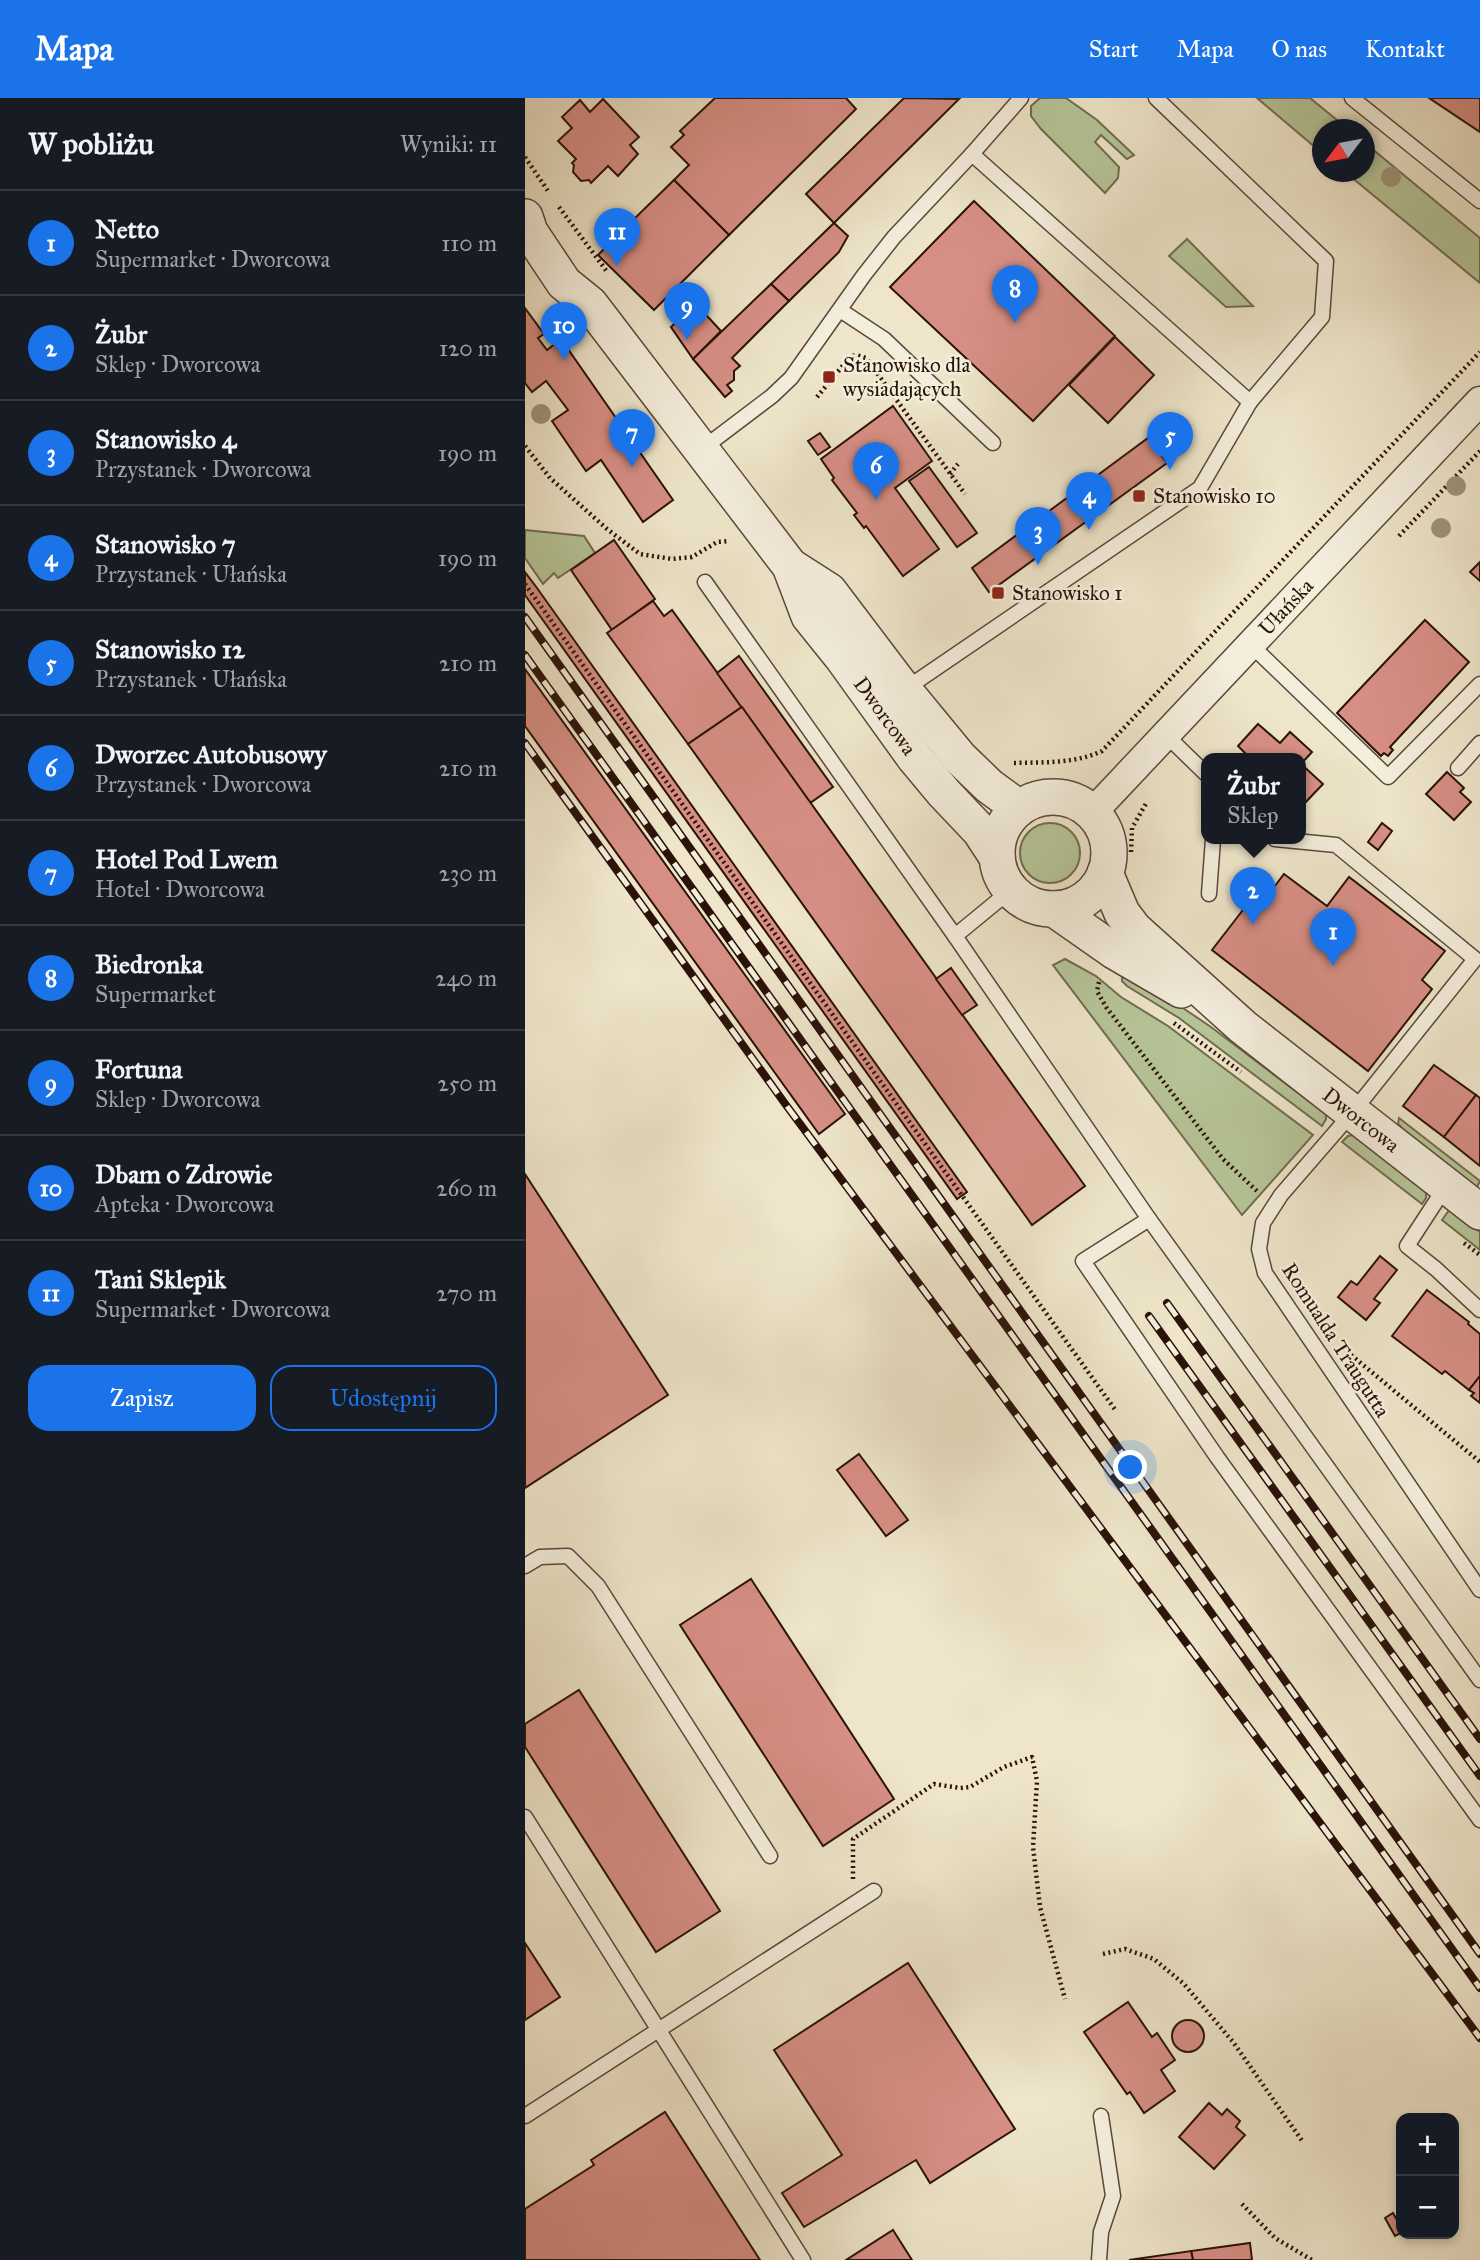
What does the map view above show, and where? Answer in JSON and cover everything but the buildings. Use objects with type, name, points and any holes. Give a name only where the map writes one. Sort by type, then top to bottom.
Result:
[{"type":"street","name":"Dworcowa","points":[[525,209],[546,220],[585,275],[590,304]]},
{"type":"street","name":"Dworcowa","points":[[525,217],[530,232],[564,283],[590,304],[790,566],[809,616],[914,757],[980,831],[997,857]]},
{"type":"street","name":"Ułańska","points":[[1092,813],[1480,401]]},
{"type":"street","name":"Dworcowa","points":[[790,566],[829,591],[904,691],[960,758],[989,786],[1019,808]]},
{"type":"street","points":[[1056,797],[1069,799],[1092,813],[1106,835],[1108,860],[1105,873],[1097,887],[1085,899],[1054,909],[1023,901],[1011,890],[1001,874],[997,857],[999,838],[1007,821],[1019,808],[1031,801],[1056,797]]},
{"type":"street","name":"Dworcowa","points":[[1105,873],[1122,913],[1134,929],[1243,1027],[1480,1212]]},
{"type":"street","name":"Dworcowa","points":[[1054,909],[1114,951],[1243,1027]]},
{"type":"lane","points":[[701,449],[772,396],[791,378],[894,237],[1021,98]]},
{"type":"lane","points":[[904,691],[1199,488],[1249,402],[1322,317],[1326,261],[1156,98]]},
{"type":"lane","points":[[1352,98],[1480,201]]},
{"type":"lane","points":[[972,154],[1249,402]]},
{"type":"lane","points":[[840,310],[884,339],[993,443]]},
{"type":"lane","points":[[705,582],[955,936],[1149,1219],[1480,1680]]},
{"type":"lane","points":[[1251,645],[1388,777],[1480,684]]},
{"type":"lane","points":[[1166,735],[1201,769]]},
{"type":"lane","points":[[1458,768],[1480,743]]},
{"type":"lane","points":[[1306,842],[1336,845],[1477,961]]},
{"type":"lane","points":[[1209,894],[1213,844]]},
{"type":"lane","points":[[955,936],[1011,890]]},
{"type":"lane","name":"Romualda Traugutta","points":[[1477,961],[1352,1113],[1280,1195],[1263,1223],[1259,1249],[1265,1273],[1480,1590]]},
{"type":"lane","points":[[1446,1186],[1406,1246],[1436,1269],[1480,1310]]},
{"type":"lane","points":[[1149,1219],[1083,1262],[1217,1457],[1480,1819]]},
{"type":"lane","points":[[525,1566],[540,1557],[568,1556],[598,1586],[770,1856]]},
{"type":"lane","points":[[525,1817],[803,2260]]},
{"type":"lane","points":[[525,2116],[874,1891]]},
{"type":"lane","points":[[1099,2260],[1101,2232],[1113,2196],[1101,2116]]},
{"type":"path","points":[[1011,763],[1086,758],[1102,751],[1480,352]]},
{"type":"path","points":[[817,397],[850,357],[856,355],[866,358],[965,494]]},
{"type":"path","points":[[525,446],[550,478],[607,529]]},
{"type":"path","points":[[950,474],[958,464]]},
{"type":"path","points":[[525,583],[1116,1411]]},
{"type":"path","points":[[1101,974],[1097,991],[1106,1007],[1223,1159],[1262,1196],[1271,1210]]},
{"type":"path","points":[[1166,1018],[1241,1072]]},
{"type":"path","points":[[1345,1350],[1480,1462]]},
{"type":"path","points":[[854,1905],[853,1839],[934,1784],[970,1787],[1004,1767],[1032,1757],[1037,1781],[1033,1847],[1040,1907],[1065,1998]]},
{"type":"path","points":[[1103,1954],[1125,1949],[1154,1959],[1184,1984],[1233,2042],[1303,2141]]},
{"type":"path","points":[[1241,2204],[1275,2238],[1312,2260]]},
{"type":"green space","points":[[1040,98],[1066,98],[1097,120],[1134,155],[1127,159],[1101,135],[1095,142],[1119,167],[1118,178],[1105,193],[1031,116],[1031,106]]},
{"type":"green space","points":[[1257,98],[1310,98],[1336,119],[1312,119],[1312,145]]},
{"type":"green space","points":[[1375,151],[1480,238],[1480,283],[1357,182],[1375,182]]},
{"type":"green space","points":[[1187,239],[1253,306],[1226,307],[1169,256]]},
{"type":"green space","points":[[525,530],[584,536],[595,553],[558,578],[554,573],[543,584],[525,558]]},
{"type":"green space","points":[[1050,823],[1067,828],[1075,836],[1080,853],[1075,870],[1067,878],[1050,883],[1033,878],[1025,870],[1020,853],[1025,836],[1033,828]]},
{"type":"green space","points":[[1065,959],[1096,976],[1121,997],[1168,1026],[1313,1135],[1242,1215],[1053,965]]},
{"type":"green space","points":[[1122,974],[1180,1006],[1211,1027],[1326,1114],[1322,1126],[1179,1018],[1127,986],[1122,981]]},
{"type":"green space","points":[[1399,1118],[1480,1181],[1477,1187],[1403,1129],[1398,1124]]},
{"type":"green space","points":[[1353,1135],[1426,1191],[1422,1204],[1342,1142]]},
{"type":"green space","points":[[1450,1209],[1480,1232],[1480,1250],[1442,1220]]},
{"type":"railway","points":[[525,617],[1480,1954]]},
{"type":"railway","points":[[525,655],[1480,1988]]},
{"type":"railway","points":[[525,743],[786,1105],[1480,2038]]},
{"type":"railway","points":[[1167,1303],[1480,1739]]},
{"type":"railway","points":[[1149,1316],[1480,1776]]},
{"type":"place","name":"Tani Sklepik","points":[[617,266]]},
{"type":"place","name":"Biedronka","points":[[1015,323]]},
{"type":"place","name":"Fortuna","points":[[687,340]]},
{"type":"place","name":"Dbam o Zdrowie","points":[[564,360]]},
{"type":"place","name":"Stanowisko dla wysiadających","points":[[829,377]]},
{"type":"place","name":"Hotel Pod Lwem","points":[[632,467]]},
{"type":"place","name":"Stanowisko 12","points":[[1170,470]]},
{"type":"place","name":"Stanowisko 10","points":[[1139,496]]},
{"type":"place","name":"Dworzec Autobusowy","points":[[876,500]]},
{"type":"place","name":"Stanowisko 7","points":[[1089,530]]},
{"type":"place","name":"Stanowisko 4","points":[[1038,565]]},
{"type":"place","name":"Stanowisko 1","points":[[998,593]]},
{"type":"place","name":"Żubr","points":[[1253,925]]},
{"type":"place","name":"Netto","points":[[1333,966]]}]
